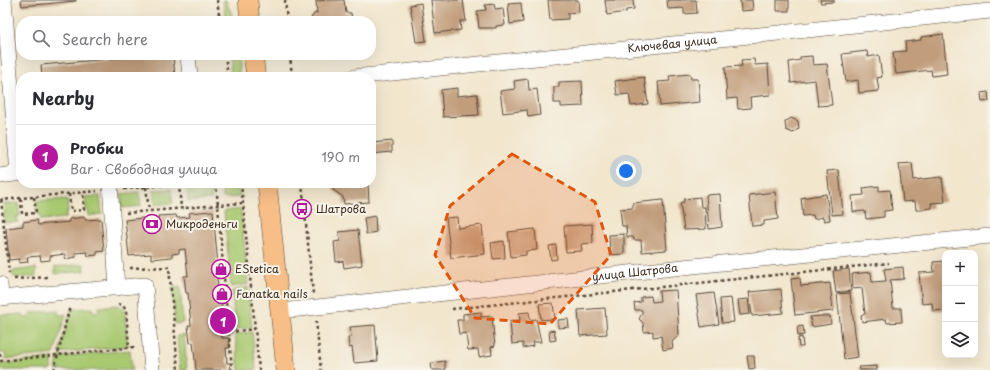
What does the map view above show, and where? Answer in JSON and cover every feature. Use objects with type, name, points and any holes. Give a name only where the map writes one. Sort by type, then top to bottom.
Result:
[{"type":"main road","points":[[248,0],[250,16]]},
{"type":"main road","points":[[254,60],[255,72]]},
{"type":"main road","points":[[268,188],[286,370]]},
{"type":"street","points":[[4,0],[15,52],[16,76]]},
{"type":"street","name":"Ключевая улица","points":[[376,75],[990,11]]},
{"type":"street","points":[[188,60],[190,72]]},
{"type":"street","points":[[0,176],[16,174]]},
{"type":"street","points":[[110,188],[117,288]]},
{"type":"street","name":"улица Шатрова","points":[[281,311],[683,267],[990,236]]},
{"type":"street","points":[[0,293],[69,292],[144,285],[152,370]]},
{"type":"path","points":[[217,0],[219,16]]},
{"type":"path","points":[[285,0],[287,16]]},
{"type":"path","points":[[226,60],[227,72]]},
{"type":"path","points":[[290,60],[292,72]]},
{"type":"path","points":[[53,276],[14,280],[10,276],[1,200],[83,193],[106,188]]},
{"type":"path","points":[[146,188],[149,211]]},
{"type":"path","points":[[179,188],[181,208]]},
{"type":"path","points":[[216,188],[232,370]]},
{"type":"path","points":[[242,188],[259,370]]},
{"type":"path","points":[[302,188],[320,370]]},
{"type":"path","points":[[69,194],[71,211],[84,210],[83,193]]},
{"type":"path","points":[[21,198],[22,214],[36,213],[34,197]]},
{"type":"path","points":[[121,214],[243,203]]},
{"type":"path","points":[[450,309],[890,263]]},
{"type":"path","points":[[54,370],[56,355],[70,308],[69,292]]},
{"type":"path","points":[[112,304],[119,304],[125,307],[129,348]]},
{"type":"path","points":[[62,309],[77,308]]},
{"type":"path","points":[[316,324],[324,323]]},
{"type":"path","points":[[229,332],[255,329]]},
{"type":"path","points":[[0,354],[0,361],[150,346]]},
{"type":"highlighted area","points":[[512,154],[595,202],[611,255],[550,324],[475,318],[435,255],[450,206]]},
{"type":"green space","points":[[223,0],[226,0],[232,16],[225,16]]},
{"type":"green space","points":[[229,60],[238,60],[240,72],[231,72]]},
{"type":"green space","points":[[187,188],[210,188],[212,199],[188,202]]},
{"type":"green space","points":[[222,188],[239,188],[240,197],[223,198]]},
{"type":"green space","points":[[171,189],[173,203],[155,205],[154,190]]},
{"type":"green space","points":[[139,192],[141,206],[122,208],[121,194]]},
{"type":"green space","points":[[100,196],[102,214],[89,216],[88,210],[86,210],[85,197]]},
{"type":"green space","points":[[67,199],[68,212],[66,212],[66,218],[41,220],[40,214],[38,214],[36,201]]},
{"type":"green space","points":[[18,203],[20,216],[17,216],[18,222],[5,223],[3,204]]},
{"type":"green space","points":[[241,209],[248,284],[231,287],[224,211]]},
{"type":"green space","points":[[84,264],[85,271],[55,274],[55,267]]},
{"type":"green space","points":[[36,268],[36,276],[16,278],[13,276],[12,271]]},
{"type":"green space","points":[[180,287],[183,323],[175,324],[172,288]]},
{"type":"green space","points":[[248,287],[252,328],[235,329],[232,291]]},
{"type":"green space","points":[[117,305],[124,308],[128,346],[59,353],[71,309],[92,308],[93,312],[100,311],[99,307]]},
{"type":"green space","points":[[58,310],[58,315],[66,314],[54,354],[6,359],[5,353],[0,353],[0,315],[23,314],[24,318],[31,317],[30,313]]},
{"type":"green space","points":[[252,332],[256,370],[239,370],[235,334]]},
{"type":"green space","points":[[184,335],[187,370],[180,370],[177,336]]},
{"type":"green space","points":[[130,350],[132,370],[56,370],[58,357]]},
{"type":"green space","points":[[53,358],[51,370],[0,370],[0,364]]},
{"type":"building","points":[[21,0],[76,0],[76,1],[22,6]]},
{"type":"building","points":[[344,0],[346,13],[351,13],[351,16],[313,16],[317,13],[316,1]]},
{"type":"building","points":[[431,0],[463,0],[466,21],[460,21],[461,30],[435,33]]},
{"type":"building","points":[[548,0],[578,0],[579,12],[568,13],[568,19],[550,20]]},
{"type":"building","points":[[605,0],[633,0],[634,9],[607,15]]},
{"type":"building","points":[[667,0],[696,0],[697,13],[684,14],[684,8],[668,9]]},
{"type":"building","points":[[740,0],[752,0],[753,10],[741,11]]},
{"type":"building","points":[[777,0],[789,0],[789,11],[777,11]]},
{"type":"building","points":[[820,0],[834,0],[834,2],[821,3]]},
{"type":"building","points":[[421,3],[426,41],[416,42],[410,5]]},
{"type":"building","points":[[521,3],[523,22],[510,24],[508,4]]},
{"type":"building","points":[[494,4],[495,9],[503,8],[505,25],[496,26],[496,28],[479,28],[477,11],[486,10],[485,5]]},
{"type":"building","points":[[943,34],[947,74],[932,76],[931,70],[896,74],[893,52],[906,51],[905,42],[921,40],[921,37]]},
{"type":"building","points":[[867,51],[868,57],[879,55],[882,77],[877,78],[879,91],[859,93],[858,80],[846,82],[842,54]]},
{"type":"building","points":[[812,56],[813,65],[827,64],[832,105],[818,106],[815,80],[791,83],[789,62],[800,60],[800,57]]},
{"type":"building","points":[[754,59],[755,65],[768,64],[770,95],[750,97],[751,108],[738,109],[737,98],[727,99],[725,67],[742,66],[741,60]]},
{"type":"building","points":[[98,60],[173,60],[175,72],[42,72],[41,65]]},
{"type":"building","points":[[690,74],[691,79],[698,79],[700,102],[660,106],[658,82],[670,81],[669,76]]},
{"type":"building","points":[[644,77],[648,104],[631,106],[629,94],[617,95],[615,81]]},
{"type":"building","points":[[528,79],[529,90],[537,89],[540,115],[528,117],[527,110],[503,113],[500,91],[515,89],[514,81]]},
{"type":"building","points":[[582,81],[583,106],[561,107],[561,103],[554,103],[554,87],[559,87],[559,82]]},
{"type":"building","points":[[457,88],[457,96],[477,94],[479,115],[443,117],[441,90]]},
{"type":"building","points":[[988,92],[989,101],[982,102],[981,93]]},
{"type":"building","points":[[791,118],[798,121],[799,128],[793,133],[786,130],[785,122]]},
{"type":"building","points":[[392,141],[392,152],[376,154],[376,143]]},
{"type":"building","points":[[912,163],[914,180],[942,177],[945,202],[931,203],[932,208],[916,210],[915,201],[903,202],[899,164]]},
{"type":"building","points":[[839,170],[843,214],[832,215],[827,171]]},
{"type":"building","points":[[879,186],[879,191],[890,190],[892,210],[884,211],[884,217],[866,219],[865,211],[853,212],[852,196],[864,195],[863,188]]},
{"type":"building","points":[[333,188],[368,188],[369,202],[344,204],[343,197],[333,190]]},
{"type":"building","points":[[775,192],[778,219],[764,221],[764,225],[752,226],[749,195]]},
{"type":"building","points":[[720,194],[722,227],[709,229],[706,195]]},
{"type":"building","points":[[826,194],[830,220],[824,221],[823,217],[814,219],[813,215],[803,216],[801,198]]},
{"type":"building","points":[[700,197],[701,207],[705,207],[706,229],[684,230],[680,203],[684,202],[684,199]]},
{"type":"building","points":[[663,200],[667,250],[642,252],[641,240],[634,240],[633,237],[627,237],[626,226],[622,226],[620,209],[633,208],[633,203]]},
{"type":"building","points":[[213,211],[218,265],[222,265],[224,276],[217,276],[218,288],[224,288],[225,298],[221,299],[223,315],[227,315],[228,325],[221,326],[222,338],[229,338],[230,348],[226,348],[227,363],[230,363],[231,370],[196,370],[193,342],[190,343],[188,326],[191,325],[188,293],[186,293],[184,276],[188,276],[185,249],[179,250],[179,253],[172,254],[172,257],[151,259],[151,254],[129,256],[125,220],[143,218],[144,222],[158,220],[158,216],[176,215],[177,218],[190,217],[189,213]]},
{"type":"building","points":[[375,216],[376,232],[366,234],[364,218]]},
{"type":"building","points":[[85,217],[85,220],[101,219],[104,251],[97,252],[97,255],[88,256],[87,252],[75,253],[76,257],[65,259],[65,254],[50,256],[50,260],[41,261],[40,256],[27,257],[28,262],[19,263],[19,259],[9,260],[6,228],[23,226],[23,222],[37,220],[38,225],[69,222],[69,219]]},
{"type":"building","points":[[457,217],[458,228],[482,225],[485,254],[451,258],[446,218]]},
{"type":"building","points":[[592,224],[593,243],[581,244],[582,251],[566,252],[564,226]]},
{"type":"building","points":[[535,229],[537,250],[526,251],[526,255],[511,257],[508,232]]},
{"type":"building","points":[[358,230],[362,265],[344,268],[343,261],[336,262],[334,242],[340,241],[339,232]]},
{"type":"building","points":[[624,234],[624,254],[610,255],[609,235]]},
{"type":"building","points":[[504,241],[505,258],[493,259],[491,243]]},
{"type":"building","points":[[556,245],[557,259],[551,260],[549,246]]},
{"type":"building","points":[[942,261],[942,310],[933,311],[932,303],[922,304],[919,273],[934,272],[933,262]]},
{"type":"building","points":[[903,267],[904,279],[890,280],[893,308],[901,308],[902,322],[887,323],[886,319],[862,322],[861,315],[865,314],[862,288],[853,289],[852,274],[871,272],[872,282],[886,281],[884,269]]},
{"type":"building","points":[[849,269],[851,291],[836,293],[833,271]]},
{"type":"building","points":[[800,278],[801,286],[830,283],[833,311],[795,315],[791,279]]},
{"type":"building","points":[[781,289],[783,313],[752,316],[749,292]]},
{"type":"building","points":[[676,290],[679,335],[672,342],[673,348],[663,350],[661,336],[653,337],[653,331],[644,332],[643,323],[639,319],[642,310],[635,310],[634,303],[641,302],[641,297],[651,296],[652,302],[660,301],[659,291]]},
{"type":"building","points":[[714,293],[719,324],[701,327],[696,295]]},
{"type":"building","points":[[850,293],[858,357],[844,359],[837,294]]},
{"type":"building","points":[[731,298],[734,322],[722,323],[720,299]]},
{"type":"building","points":[[748,299],[750,314],[740,315],[738,300]]},
{"type":"building","points":[[553,303],[555,319],[541,320],[539,304]]},
{"type":"building","points":[[605,308],[607,334],[580,336],[578,310]]},
{"type":"building","points":[[481,312],[481,317],[492,316],[495,346],[491,347],[492,355],[479,357],[478,349],[468,350],[466,333],[459,334],[457,320],[463,320],[463,314]]},
{"type":"building","points":[[529,312],[530,320],[536,319],[541,342],[532,342],[533,346],[523,348],[523,343],[512,344],[510,321],[520,320],[519,313]]},
{"type":"building","points":[[830,316],[831,324],[812,327],[810,317]]},
{"type":"building","points":[[568,319],[569,327],[558,328],[558,320]]},
{"type":"building","points":[[375,325],[378,361],[354,363],[352,347],[349,348],[348,338],[351,337],[350,327]]},
{"type":"building","points":[[803,326],[804,335],[798,336],[797,327]]},
{"type":"building","points":[[554,330],[556,340],[550,341],[549,331]]},
{"type":"building","points":[[802,337],[803,347],[799,347],[798,338]]},
{"type":"building","points":[[747,356],[754,356],[755,368],[749,369]]},
{"type":"building","points":[[445,361],[445,370],[432,370],[431,363]]},
{"type":"building","points":[[877,366],[877,370],[860,370],[859,367]]},
{"type":"place","name":"Шатрова","points":[[302,209]]},
{"type":"place","name":"Микроденьги","points":[[152,224]]},
{"type":"place","name":"EStetica","points":[[221,269]]},
{"type":"place","name":"Fanatka nails","points":[[222,294]]},
{"type":"place","name":"Proбки","points":[[223,321]]}]
